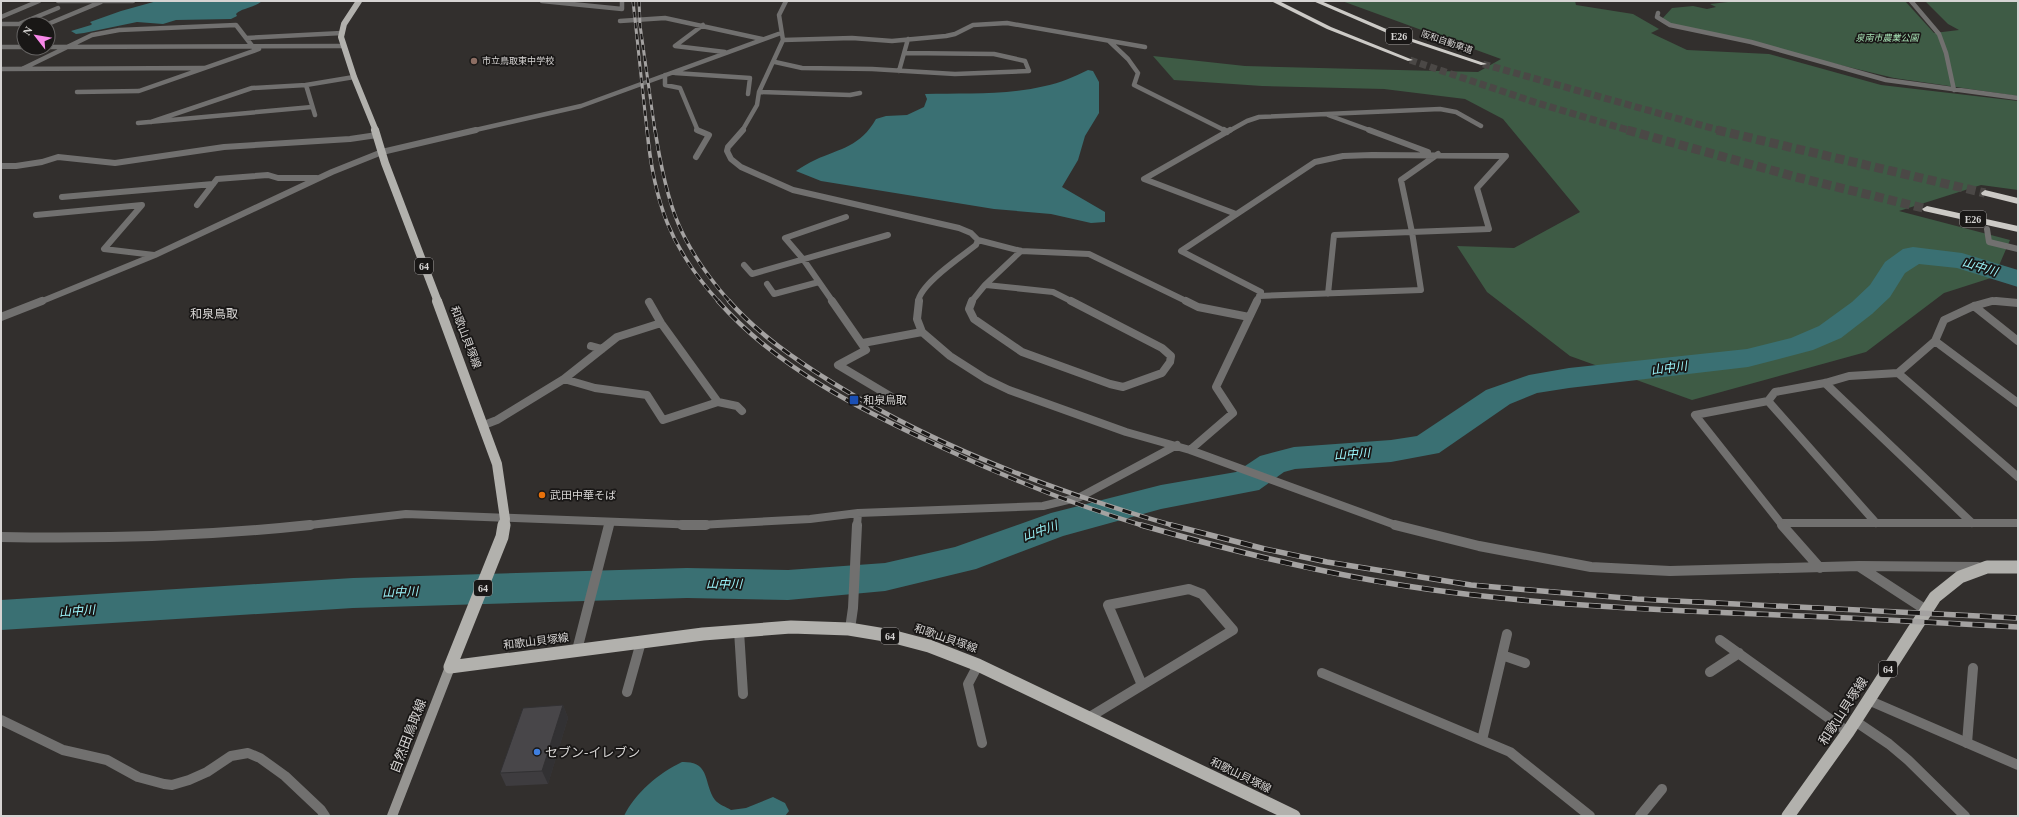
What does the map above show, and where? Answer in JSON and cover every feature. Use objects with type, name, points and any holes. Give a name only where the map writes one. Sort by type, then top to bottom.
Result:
[{"type":"highway","name":"E26","points":[[1274,1],[1329,28],[1410,60]]},
{"type":"highway","name":"阪和自動車道","points":[[1316,1],[1396,35],[1483,64]]},
{"type":"highway","points":[[1985,194],[2018,201]]},
{"type":"highway","name":"E26","points":[[1927,209],[2018,229]]},
{"type":"main road","points":[[342,33],[344,24],[359,1]]},
{"type":"main road","name":"和歌山貝塚線","points":[[342,33],[344,46],[354,77],[377,135],[387,170],[484,425],[497,464],[505,519],[502,537],[463,638],[450,667]]},
{"type":"main road","name":"和歌山貝塚線","points":[[1788,816],[1848,732],[1935,597],[1960,577],[1987,568],[2018,568]]},
{"type":"main road","name":"和歌山貝塚線","points":[[450,667],[739,631],[789,628],[850,629],[908,640],[946,651],[1294,816]]},
{"type":"main road","name":"自然田鳥取線","points":[[392,816],[450,667]]},
{"type":"street","points":[[1,17],[39,1]]},
{"type":"street","points":[[58,1],[133,1]]},
{"type":"street","points":[[56,21],[103,1]]},
{"type":"street","points":[[542,1],[622,9],[622,1]]},
{"type":"street","points":[[786,1],[778,14],[777,19],[783,40],[759,92],[757,105],[744,129],[728,148],[729,155],[735,163],[797,191],[959,228],[971,233],[978,240],[1021,250],[1089,254],[1198,307],[1249,317]]},
{"type":"street","points":[[1911,1],[1939,34],[1946,53],[1954,90]]},
{"type":"street","points":[[40,16],[58,8]]},
{"type":"street","points":[[1658,13],[1656,17],[1670,24],[1752,42],[1886,80],[2018,98]]},
{"type":"street","points":[[620,21],[666,18],[762,39]]},
{"type":"street","points":[[783,40],[852,38],[892,41],[946,36],[955,34],[972,25],[1007,23],[1145,47]]},
{"type":"street","points":[[1,24],[16,24]]},
{"type":"street","points":[[22,69],[92,35],[119,30],[236,25],[253,47]]},
{"type":"street","points":[[703,25],[675,46],[726,52]]},
{"type":"street","points":[[246,38],[342,33]]},
{"type":"street","points":[[1,317],[80,288],[155,255],[320,178],[382,152],[581,106],[781,33]]},
{"type":"street","points":[[899,71],[908,39]]},
{"type":"street","points":[[1109,41],[1128,60],[1138,73],[1134,85],[1227,132]]},
{"type":"street","points":[[56,47],[344,46]]},
{"type":"street","points":[[1,47],[16,47]]},
{"type":"street","points":[[77,92],[139,91],[265,47]]},
{"type":"street","points":[[774,62],[802,68],[955,74],[1029,71],[1025,61],[994,54],[905,52]]},
{"type":"street","points":[[1,69],[204,68]]},
{"type":"street","points":[[672,73],[750,78],[748,94]]},
{"type":"street","points":[[665,75],[664,85],[680,88],[697,131],[709,135],[696,157]]},
{"type":"street","points":[[151,122],[252,88],[306,85],[354,77]]},
{"type":"street","points":[[306,85],[315,115]]},
{"type":"street","points":[[759,92],[850,95],[860,93]]},
{"type":"street","points":[[138,123],[312,107]]},
{"type":"street","points":[[1236,214],[1144,179],[1227,132],[1259,117],[1440,109],[1456,112],[1481,126]]},
{"type":"street","points":[[1324,114],[1435,154]]},
{"type":"street","points":[[1,166],[16,166],[42,162],[58,157],[115,163],[224,147],[350,139],[377,135]]},
{"type":"street","points":[[1259,296],[1421,290],[1412,232],[1401,180],[1435,154]]},
{"type":"street","points":[[1190,450],[1233,413],[1216,387],[1261,292],[1181,251],[1315,162],[1330,157],[1347,155],[1435,154],[1506,156],[1477,188],[1490,229],[1334,235],[1328,294]]},
{"type":"street","points":[[197,206],[217,179],[268,175],[278,178],[320,178]]},
{"type":"street","points":[[62,198],[213,184]]},
{"type":"street","points":[[36,215],[142,205],[104,249],[155,255]]},
{"type":"street","points":[[846,217],[785,238],[819,282],[863,343],[866,350],[838,365],[900,402]]},
{"type":"street","points":[[1987,229],[1989,242],[2018,249]]},
{"type":"street","points":[[744,265],[752,274],[888,235]]},
{"type":"street","points":[[978,240],[976,245],[931,282],[919,296],[917,319],[922,332],[950,356],[998,385],[1126,432],[1177,445],[1231,466],[1402,527],[1478,546],[1591,567],[1670,571],[1859,566],[1987,568]]},
{"type":"street","points":[[986,285],[1053,292],[1162,348],[1171,356],[1170,362],[1162,373],[1123,387],[1077,373],[1022,352],[974,319],[970,312],[970,305],[986,285],[1021,250]]},
{"type":"street","points":[[767,284],[774,294],[819,282]]},
{"type":"street","points":[[1820,568],[1781,523],[1695,415],[1768,401],[1774,392],[1825,383],[1849,376],[1898,374],[1935,341],[1944,320],[1974,306],[1992,301],[2018,303]]},
{"type":"street","points":[[649,302],[661,323],[718,402]]},
{"type":"street","points":[[1974,306],[2018,341]]},
{"type":"street","points":[[484,425],[497,420],[564,379],[617,337],[661,323]]},
{"type":"street","points":[[863,343],[922,332]]},
{"type":"street","points":[[1935,341],[2018,403]]},
{"type":"street","points":[[591,346],[602,349]]},
{"type":"street","points":[[1898,374],[2018,477]]},
{"type":"street","points":[[564,379],[594,388],[647,395],[663,420],[718,402],[737,406],[742,411]]},
{"type":"street","points":[[1825,383],[1972,523]]},
{"type":"street","points":[[1768,401],[1876,523]]},
{"type":"street","points":[[1,537],[67,538],[244,532],[406,514],[609,523],[699,525],[810,519],[858,513],[1023,508],[1062,502],[1096,489],[1177,445]]},
{"type":"street","points":[[850,629],[853,608],[858,513]]},
{"type":"street","points":[[577,650],[609,523]]},
{"type":"street","points":[[1781,523],[2018,523]]},
{"type":"street","points":[[1859,566],[1926,610]]},
{"type":"street","points":[[1088,718],[1233,630],[1202,594],[1189,589],[1108,605],[1142,685]]},
{"type":"street","points":[[739,631],[743,694]]},
{"type":"street","points":[[1482,740],[1507,634]]},
{"type":"street","points":[[1720,640],[1848,732]]},
{"type":"street","points":[[627,692],[641,642]]},
{"type":"street","points":[[1710,672],[1739,654]]},
{"type":"street","points":[[1502,655],[1525,663]]},
{"type":"street","points":[[978,665],[968,684],[982,743]]},
{"type":"street","points":[[1967,743],[1974,668]]},
{"type":"street","points":[[1322,673],[1510,752],[1590,816]]},
{"type":"street","points":[[1868,700],[2018,765]]},
{"type":"street","points":[[1,720],[62,750],[107,760],[138,778],[164,784],[172,785],[190,780],[240,753],[253,754],[285,776],[302,791],[325,816]]},
{"type":"street","points":[[1855,720],[1889,744],[1908,760],[1965,816]]},
{"type":"street","points":[[1640,816],[1662,789]]},
{"type":"green space","points":[[1342,1],[1575,1],[1576,5],[1633,14],[1659,29],[1651,33],[1687,50],[1769,54],[1881,85],[2018,101],[2018,190],[1981,185],[1899,211],[2010,240],[1994,277],[1944,293],[1866,352],[1692,400],[1570,356],[1487,292],[1457,246],[1514,248],[1580,212],[1503,119],[1465,99],[1384,89],[1262,86],[1174,80],[1153,56],[1245,66],[1478,72],[1501,59]]},
{"type":"green space","name":"泉南市農業公園","points":[[1737,1],[1905,1],[1934,33],[1959,30],[1948,24],[1925,1],[2018,1],[2018,96],[1894,78],[1670,24],[1662,19],[1672,8],[1693,6],[1707,9],[1716,7],[1710,4]]},
{"type":"water","points":[[157,1],[262,1],[241,10],[236,14],[237,16],[231,19],[176,20],[163,24],[137,22],[84,33],[76,34],[71,31],[91,25],[92,24],[90,22],[121,11]]},
{"type":"water","points":[[1088,70],[1093,71],[1099,82],[1099,113],[1085,136],[1078,160],[1062,187],[1105,212],[1105,222],[1091,223],[1051,214],[994,209],[821,181],[796,171],[812,161],[849,146],[857,141],[870,128],[876,119],[886,116],[907,115],[924,107],[927,99],[925,94],[985,93],[1031,89],[1051,85]]},
{"type":"water","points":[[682,762],[698,765],[705,774],[711,793],[715,800],[731,810],[746,808],[773,797],[785,803],[789,811],[785,816],[624,816],[634,799],[648,784]]},
{"type":"building","name":"セブン-イレブン","points":[[563,705],[542,771],[500,773],[523,708]]},
{"type":"waterway","name":"山中川","points":[[1,615],[353,593],[687,583],[788,585],[885,577],[962,559],[1051,526],[1161,497],[1246,482],[1272,464],[1294,458],[1391,451],[1427,445],[1498,397],[1529,385],[1569,378],[1748,358],[1802,344],[1830,332],[1862,308],[1880,291],[1895,268],[1913,255],[1940,257],[1962,261],[2018,279]]},
{"type":"tunnel","points":[[1410,60],[1537,103],[1631,131]]},
{"type":"tunnel","points":[[1483,64],[1722,131]]},
{"type":"tunnel","points":[[1627,130],[1796,177],[1927,209]]},
{"type":"tunnel","points":[[1717,130],[1985,193]]},
{"type":"railway","points":[[633,1],[647,131]]},
{"type":"railway","points":[[639,1],[640,25],[655,131]]},
{"type":"railway","points":[[647,130],[654,180],[667,223],[688,262],[719,302]]},
{"type":"railway","points":[[655,130],[665,181],[678,223],[698,261],[730,302]]},
{"type":"railway","points":[[718,301],[741,325],[766,347],[793,367],[881,418],[1016,480],[1092,509],[1144,526]]},
{"type":"railway","points":[[729,301],[740,313],[778,346],[805,365],[833,383],[914,428],[956,448],[1042,483],[1130,513],[1175,526]]},
{"type":"railway","points":[[1141,525],[1255,556],[1332,573],[1410,587],[1499,598],[1699,612],[2018,627]]},
{"type":"railway","points":[[1171,525],[1265,549],[1327,562],[1471,585],[1637,599],[2018,618]]},
{"type":"place","name":"市立鳥取東中学校","points":[[474,61]]},
{"type":"place","name":"和泉鳥取","points":[[854,400]]},
{"type":"place","name":"武田中華そば","points":[[542,495]]},
{"type":"place","name":"セブン-イレブン","points":[[537,752]]},
{"type":"district","name":"和泉鳥取","points":[[214,314]]}]
